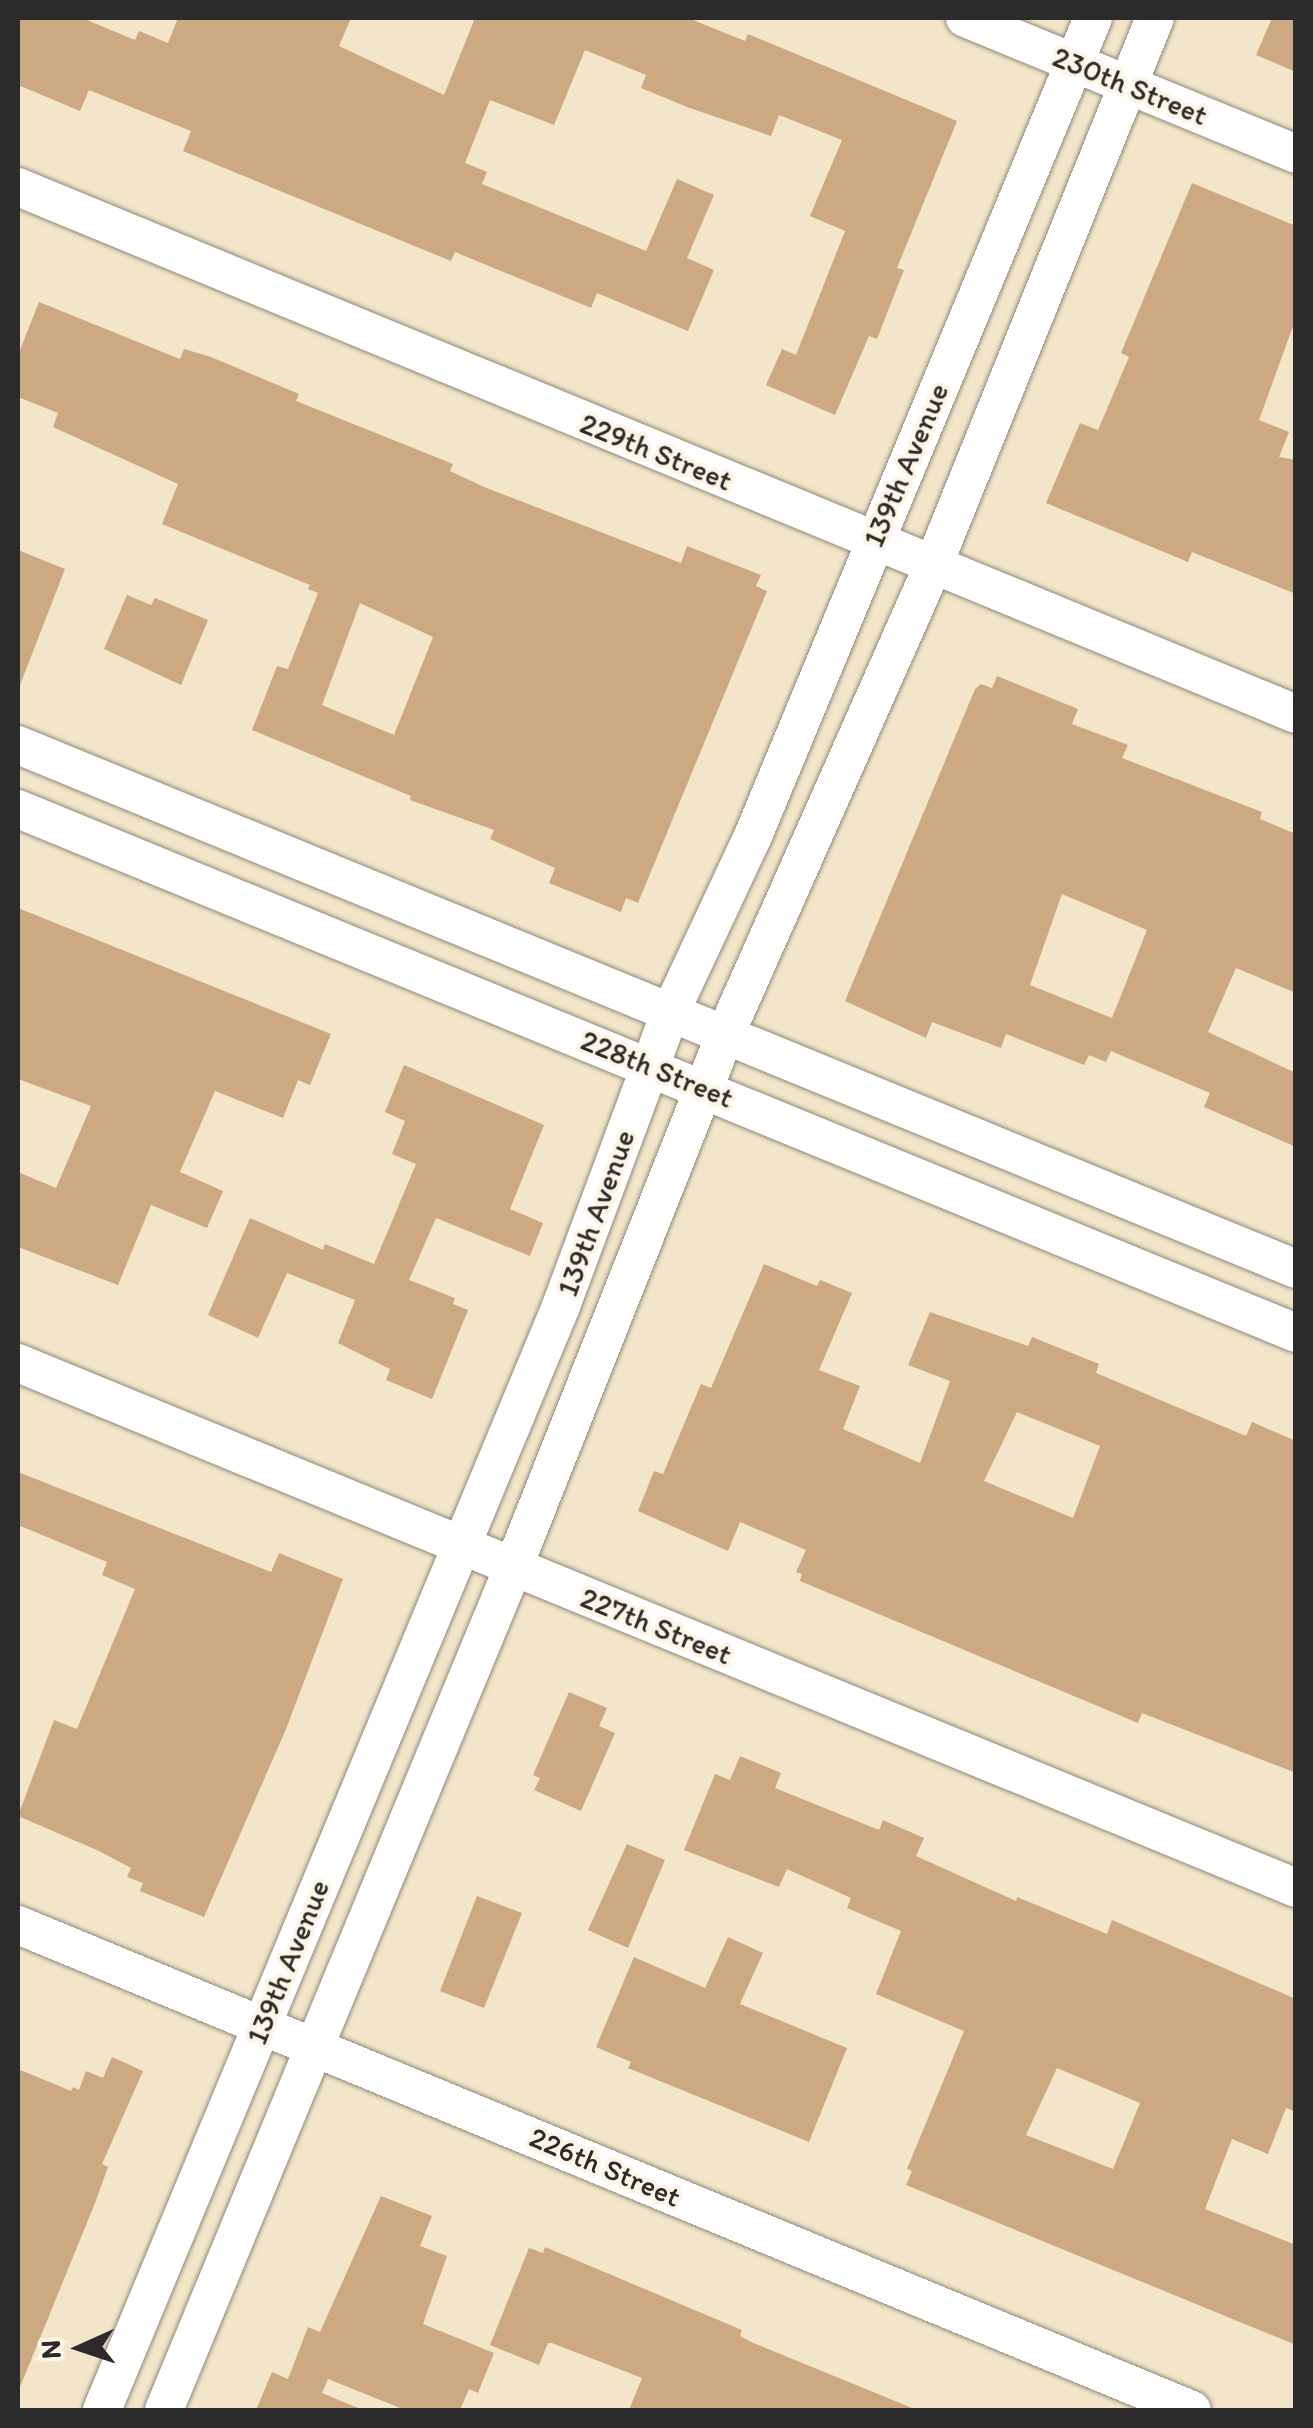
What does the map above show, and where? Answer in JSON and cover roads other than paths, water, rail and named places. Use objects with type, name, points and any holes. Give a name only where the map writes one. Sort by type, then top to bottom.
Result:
[{"type":"street","name":"230th Street","points":[[966,18],[1296,154]]},
{"type":"street","name":"139th Avenue","points":[[102,2410],[561,1306],[670,1013],[754,836],[1093,18]]},
{"type":"street","name":"139th Avenue","points":[[164,2410],[513,1568],[725,1036],[933,566],[1155,18]]},
{"type":"street","name":"229th Street","points":[[18,187],[1296,714]]},
{"type":"street","name":"228th Street","points":[[18,745],[1296,1269]]},
{"type":"street","name":"228th Street","points":[[18,809],[1296,1333]]},
{"type":"street","name":"227th Street","points":[[18,1363],[1296,1888]]},
{"type":"street","name":"226th Street","points":[[18,1924],[1192,2410]]}]
